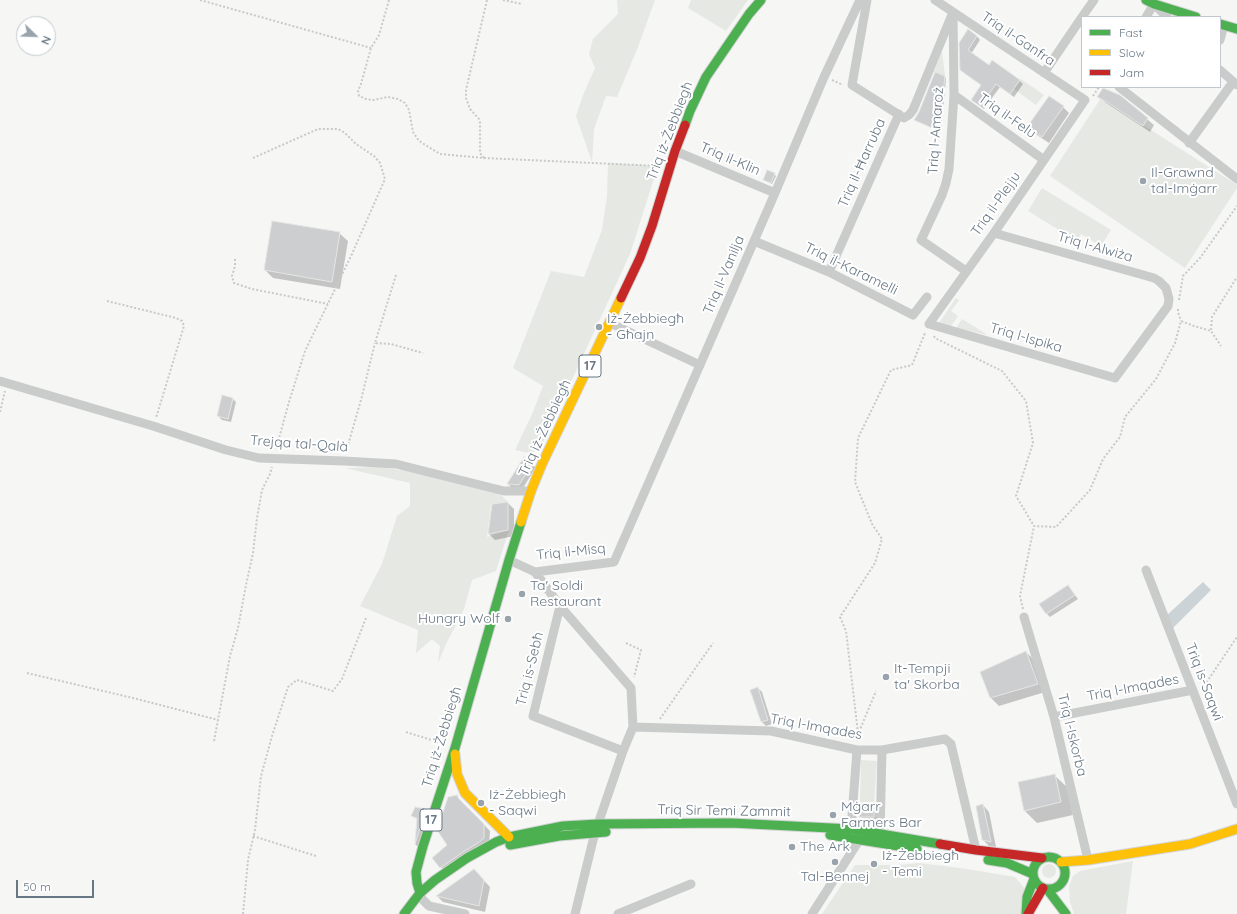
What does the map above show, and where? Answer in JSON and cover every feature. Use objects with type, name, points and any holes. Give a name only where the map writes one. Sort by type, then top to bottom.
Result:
[{"type":"main road","name":"Triq iż-Żebbiegħ","points":[[421,896],[416,883],[416,872],[423,846],[455,748],[509,560],[531,491],[542,464],[640,258],[652,226],[675,151],[690,111],[706,77],[748,14],[761,0]]},
{"type":"main road","points":[[1150,2],[1193,16]]},
{"type":"main road","points":[[1222,25],[1237,29]]},
{"type":"main road","name":"17","points":[[455,748],[457,774],[465,793],[509,837]]},
{"type":"main road","points":[[438,797],[445,791],[453,788],[465,793]]},
{"type":"main road","name":"Triq Sir Temi Zammit","points":[[421,896],[486,853],[511,844],[597,828],[731,823],[851,829],[861,835],[1007,863],[1033,876]]},
{"type":"main road","name":"Triq Sir Temi Zammit","points":[[421,896],[435,880],[467,858],[496,842],[509,837],[563,826],[861,835],[880,834],[976,850],[1042,858]]},
{"type":"main road","points":[[1061,862],[1088,860],[1190,844],[1237,829]]},
{"type":"main road","points":[[1027,914],[1027,897],[1033,876],[1033,868],[1035,864],[1047,856],[1057,859],[1064,866],[1065,913]]},
{"type":"main road","points":[[1033,876],[1039,886],[1045,888],[1056,887],[1064,878],[1088,860]]},
{"type":"main road","points":[[1045,888],[1065,913]]},
{"type":"main road","points":[[1027,914],[1045,888]]},
{"type":"main road","points":[[404,914],[421,896]]},
{"type":"main road","points":[[412,914],[421,896]]},
{"type":"street","name":"Triq il-Vanilja","points":[[614,562],[824,77],[860,0]]},
{"type":"street","points":[[867,0],[852,85],[899,114]]},
{"type":"street","name":"Triq il-Ganfra","points":[[935,0],[1085,100]]},
{"type":"street","points":[[1083,16],[1094,0]]},
{"type":"street","points":[[1146,16],[1150,2],[1165,16]]},
{"type":"street","name":"Triq il-Ħarruba","points":[[829,272],[899,114],[904,118],[913,110],[953,12]]},
{"type":"street","name":"Triq l-Amaroż","points":[[953,12],[954,95],[946,183],[921,240],[966,271]]},
{"type":"street","points":[[1044,73],[1081,18]]},
{"type":"street","points":[[1189,143],[1235,83],[1221,71]]},
{"type":"street","points":[[1120,88],[1237,179]]},
{"type":"street","name":"Triq il-Felu","points":[[954,95],[1044,160]]},
{"type":"street","name":"Triq il-Plejju","points":[[929,324],[994,233],[1085,100]]},
{"type":"street","name":"Triq il-Klin","points":[[675,151],[775,193]]},
{"type":"street","name":"Triq l-Alwiża","points":[[994,233],[1154,278],[1166,288],[1169,299],[1168,306],[1115,378]]},
{"type":"street","name":"Triq il-Karamelli","points":[[754,241],[829,272],[913,315],[927,297]]},
{"type":"street","points":[[610,323],[700,365]]},
{"type":"street","name":"Triq l-Ispika","points":[[929,324],[1115,378]]},
{"type":"street","name":"Trejqa tal-Qalà","points":[[3,383],[153,426],[226,450],[259,458],[396,464],[504,491],[531,491]]},
{"type":"street","name":"Triq il-Misq","points":[[509,560],[535,572],[614,562]]},
{"type":"street","name":"Triq is-Saqwi","points":[[1146,570],[1237,804]]},
{"type":"street","points":[[535,572],[560,606],[630,688],[633,728],[623,751],[597,828],[575,914]]},
{"type":"street","name":"Triq is-Sebħ","points":[[560,606],[533,716],[623,751]]},
{"type":"street","name":"Triq l-Iskorba","points":[[1024,617],[1054,717],[1088,860]]},
{"type":"street","name":"Triq l-Imqades","points":[[1054,717],[1194,695]]},
{"type":"street","name":"Triq l-Imqades","points":[[633,728],[771,731],[857,750],[882,750],[945,739],[951,744],[976,850]]},
{"type":"street","points":[[851,829],[857,750]]},
{"type":"street","points":[[880,834],[882,750]]},
{"type":"street","points":[[812,914],[861,835]]},
{"type":"street","points":[[618,914],[691,884]]},
{"type":"street","points":[[421,896],[429,906],[465,914]]},
{"type":"path","points":[[200,0],[371,48]]},
{"type":"path","points":[[389,0],[379,36],[371,48],[358,91],[359,96],[373,100],[388,97],[398,99],[405,103],[409,110],[413,132],[419,141],[440,154],[484,158],[670,166]]},
{"type":"path","points":[[484,158],[480,152],[479,119],[470,109],[466,98],[466,90],[486,0]]},
{"type":"path","points":[[503,0],[522,4]]},
{"type":"path","points":[[214,741],[230,656],[238,628],[253,553],[262,490],[270,474],[288,402],[304,352],[352,254],[384,179],[380,163],[374,156],[356,144],[344,132],[338,129],[318,129],[253,158]]},
{"type":"path","points":[[1034,526],[1056,527],[1090,490],[1103,459],[1120,437],[1125,417],[1156,378],[1175,343],[1181,321],[1178,312],[1183,276],[1200,258],[1237,206]]},
{"type":"path","points":[[234,259],[232,276],[234,283],[252,289],[328,304]]},
{"type":"path","points":[[344,461],[375,343],[396,275]]},
{"type":"path","points":[[1221,346],[1211,331],[1212,317],[1237,277]]},
{"type":"path","points":[[107,301],[176,318],[182,321],[184,326],[153,426]]},
{"type":"path","points":[[1181,321],[1211,331]]},
{"type":"path","points":[[929,324],[935,338],[1002,371],[1026,401],[1033,443],[1016,496],[1034,526],[1020,596],[1024,617]]},
{"type":"path","points":[[857,750],[858,733],[846,631],[840,617],[875,562],[882,539],[872,524],[855,482],[858,438],[891,370],[912,365],[929,324]]},
{"type":"path","points":[[375,343],[391,344],[423,353]]},
{"type":"path","points":[[0,412],[3,383]]},
{"type":"path","points":[[243,914],[248,860],[253,836],[261,776],[288,687],[297,680],[333,690],[342,679],[366,618]]},
{"type":"path","points":[[1194,695],[1237,637]]},
{"type":"path","points":[[626,643],[641,650],[630,688]]},
{"type":"path","points":[[654,728],[714,643]]},
{"type":"path","points":[[27,673],[218,720]]},
{"type":"path","points":[[858,733],[876,691]]},
{"type":"path","points":[[406,732],[455,748]]},
{"type":"path","points":[[853,804],[881,804]]},
{"type":"path","points":[[253,836],[316,856]]},
{"type":"shaded area","points":[[617,0],[655,0],[638,47],[617,97],[606,96],[594,129],[592,162],[576,116],[583,95],[595,68],[589,54],[593,39],[618,14]]},
{"type":"shaded area","points":[[691,0],[748,0],[726,31],[688,8]]},
{"type":"shaded area","points":[[942,51],[945,76],[934,72]]},
{"type":"shaded area","points":[[1021,79],[1044,95],[1036,105],[1014,89]]},
{"type":"shaded area","name":"Il-Grawnd tal-Imġarr","points":[[1101,98],[1237,185],[1237,188],[1185,268],[1050,176]]},
{"type":"shaded area","points":[[608,163],[658,166],[630,254],[540,449],[530,453],[515,450],[533,412],[543,386],[513,368],[551,271],[584,277],[602,230],[607,196]]},
{"type":"shaded area","points":[[1042,188],[1111,230],[1101,246],[1081,234],[1077,241],[1028,211]]},
{"type":"shaded area","points":[[956,298],[959,300],[951,311],[958,316],[951,326],[939,323]]},
{"type":"shaded area","points":[[962,319],[988,335],[956,328]]},
{"type":"shaded area","points":[[381,467],[413,472],[500,494],[508,502],[491,504],[487,537],[509,530],[496,571],[472,580],[464,609],[438,663],[440,646],[432,639],[416,653],[418,630],[360,606],[382,564],[397,516],[410,506],[410,483],[345,468]]},
{"type":"shaded area","points":[[1203,582],[1211,590],[1171,630],[1166,616]]},
{"type":"shaded area","points":[[861,760],[877,761],[874,804],[860,804]]},
{"type":"shaded area","points":[[1133,861],[1126,914],[1074,914],[1070,902],[1069,886],[1073,876],[1080,871]]},
{"type":"shaded area","points":[[919,863],[1015,877],[1025,889],[1021,914],[822,914],[855,865],[898,865]]},
{"type":"shaded area","points":[[1049,864],[1054,866],[1056,871],[1054,876],[1049,878],[1044,876],[1042,871],[1044,866]]},
{"type":"building","points":[[968,29],[977,36],[968,50],[989,65],[992,60],[1020,80],[1010,94],[996,84],[980,106],[971,100],[981,85],[960,70],[959,43]]},
{"type":"building","points":[[935,72],[945,76],[939,131],[914,120],[919,112]]},
{"type":"building","points":[[1103,88],[1120,95],[1148,118],[1143,126],[1097,97]]},
{"type":"building","points":[[1049,96],[1064,106],[1042,137],[1027,127]]},
{"type":"building","points":[[767,170],[775,173],[771,183],[763,180]]},
{"type":"building","points":[[272,221],[340,232],[332,282],[264,270]]},
{"type":"building","points":[[222,395],[233,398],[228,419],[217,416]]},
{"type":"building","points":[[524,457],[533,463],[519,485],[507,484]]},
{"type":"building","points":[[508,502],[508,530],[488,534],[492,504]]},
{"type":"building","points":[[1068,585],[1075,595],[1046,614],[1039,604]]},
{"type":"building","points":[[1026,651],[1038,684],[990,698],[980,672]]},
{"type":"building","points":[[758,687],[768,720],[761,722],[750,690]]},
{"type":"building","points":[[1055,774],[1061,802],[1024,811],[1018,782]]},
{"type":"building","points":[[457,795],[459,799],[484,824],[484,838],[440,868],[432,858],[447,845],[437,830],[448,797]]},
{"type":"building","points":[[859,804],[875,805],[874,817],[859,817]]},
{"type":"building","points":[[983,804],[991,842],[982,840],[976,806]]},
{"type":"building","points":[[415,807],[426,809],[415,844],[417,818],[411,816]]},
{"type":"building","points":[[474,869],[484,880],[479,906],[436,896]]},
{"type":"traffic: fast","points":[[685,125],[706,77],[749,14],[761,0]]},
{"type":"traffic: fast","points":[[1146,0],[1193,16]]},
{"type":"traffic: fast","points":[[1221,24],[1237,29]]},
{"type":"traffic: fast","points":[[404,914],[420,893],[416,872],[423,846],[455,748],[521,522]]},
{"type":"traffic: fast","points":[[420,893],[435,880],[467,858],[496,842],[509,837],[563,826],[598,824],[731,823],[851,829],[940,844]]},
{"type":"traffic: fast","points":[[510,845],[559,836],[606,832]]},
{"type":"traffic: fast","points":[[830,835],[917,849]]},
{"type":"traffic: fast","points":[[1046,857],[1052,857],[1062,864],[1065,873],[1064,879],[1058,886],[1052,889],[1046,889],[1036,882],[1033,876],[1033,870],[1040,860],[1046,857]]},
{"type":"traffic: fast","points":[[988,860],[1007,863],[1033,874]]},
{"type":"traffic: fast","points":[[1026,914],[1027,897],[1034,879]]},
{"type":"traffic: fast","points":[[1047,889],[1066,914]]},
{"type":"traffic: slow","points":[[521,522],[542,464],[621,298]]},
{"type":"traffic: slow","points":[[455,754],[457,774],[465,793],[509,837]]},
{"type":"traffic: slow","points":[[1061,862],[1088,860],[1190,844],[1237,829]]},
{"type":"traffic: jam","points":[[621,298],[640,258],[652,226],[675,151],[685,125]]},
{"type":"traffic: jam","points":[[940,844],[1042,858]]},
{"type":"traffic: jam","points":[[1028,914],[1043,888]]},
{"type":"place","name":"Il-Grawnd tal-Imġarr","points":[[1143,181]]},
{"type":"place","name":"Iż-Żebbiegħ - Għajn","points":[[599,327]]},
{"type":"place","name":"Ta' Soldi Restaurant","points":[[522,594]]},
{"type":"place","name":"Hungry Wolf","points":[[508,619]]},
{"type":"place","name":"It-Tempji ta' Skorba","points":[[886,677]]},
{"type":"place","name":"Iż-Żebbiegħ - Saqwi","points":[[481,803]]},
{"type":"place","name":"Mġarr Farmers Bar","points":[[833,815]]},
{"type":"place","name":"The Ark","points":[[792,847]]},
{"type":"place","name":"Tal-Bennej","points":[[835,862]]},
{"type":"place","name":"Iż-Żebbiegħ - Temi","points":[[874,864]]}]
